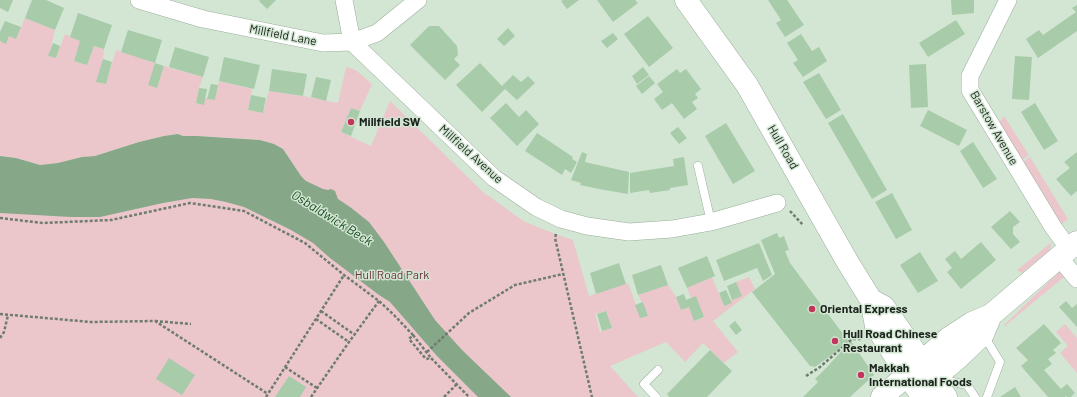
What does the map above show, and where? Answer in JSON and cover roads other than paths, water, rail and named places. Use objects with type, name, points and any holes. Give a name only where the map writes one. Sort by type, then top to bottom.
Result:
[{"type":"main road","name":"Hull Road","points":[[686,0],[747,85],[847,261],[871,300],[876,326],[880,333],[919,383],[946,397]]},
{"type":"main road","points":[[882,397],[919,383],[954,334],[972,323],[987,325],[1068,249]]},
{"type":"main road","name":"Hull Road","points":[[871,300],[884,306],[919,383]]},
{"type":"street","name":"Millfield Lane","points":[[139,0],[202,19],[323,42],[352,42],[377,33],[418,0]]},
{"type":"street","points":[[344,0],[352,42]]},
{"type":"street","name":"Barstow Avenue","points":[[1008,0],[970,76],[970,90],[1053,227],[1068,249],[1077,279]]},
{"type":"street","name":"Millfield Avenue","points":[[352,42],[494,178],[536,207],[561,219],[587,226],[629,232],[672,229],[711,222],[777,203]]},
{"type":"lane","points":[[698,166],[711,222]]},
{"type":"lane","points":[[987,325],[1000,362],[987,397]]},
{"type":"lane","points":[[656,397],[644,384],[658,370]]},
{"type":"lane","points":[[919,383],[967,385],[975,397]]},
{"type":"water","name":"Osbaldwick Beck","points":[[178,134],[183,136],[260,140],[274,144],[283,149],[306,181],[323,189],[331,189],[335,191],[338,199],[369,222],[384,242],[435,320],[462,350],[511,397],[478,397],[437,356],[390,302],[330,258],[313,243],[291,230],[244,207],[211,199],[192,198],[100,217],[0,213],[0,156],[16,158],[40,165],[58,163],[82,157],[95,156],[139,142]]},
{"type":"place","name":"Millfield SW","points":[[351,122]]},
{"type":"place","name":"Oriental Express","points":[[812,309]]},
{"type":"place","name":"Hull Road Chinese Restaurant","points":[[835,341]]},
{"type":"place","name":"Makkah International Foods","points":[[861,375]]},
{"type":"park label","name":"Hull Road Park","points":[[392,275]]}]
